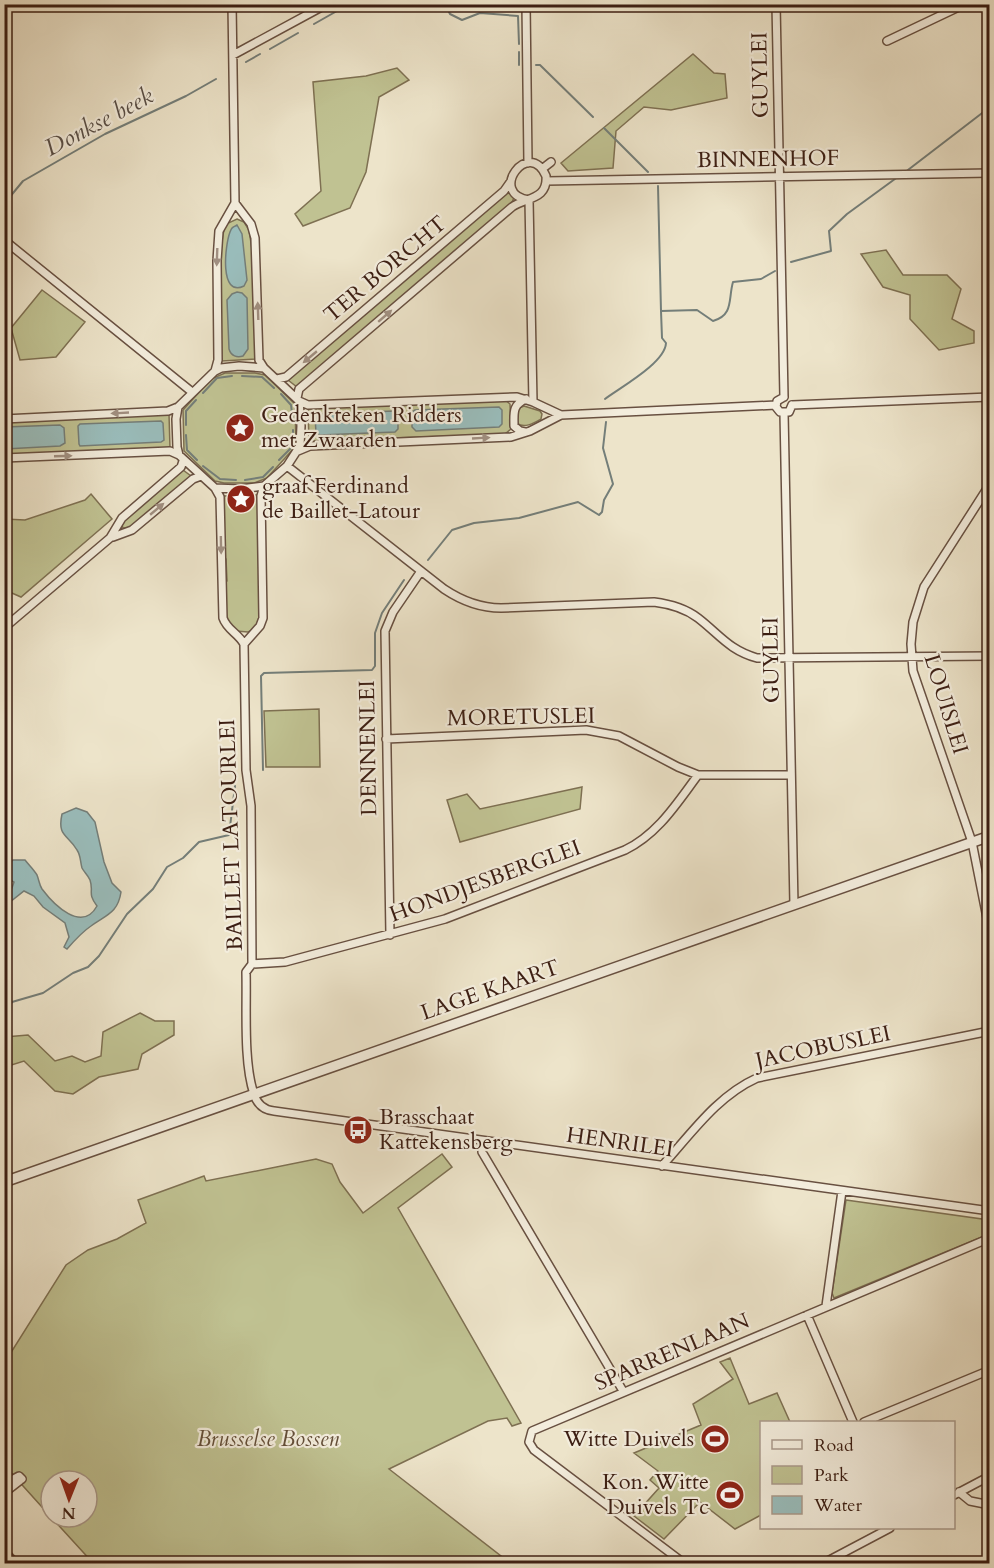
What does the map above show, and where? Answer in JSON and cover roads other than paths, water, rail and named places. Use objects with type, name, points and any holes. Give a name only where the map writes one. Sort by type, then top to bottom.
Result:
[{"type":"street","points":[[4,419],[168,411],[178,407],[214,370],[218,360],[219,231],[236,203],[232,4]]},
{"type":"street","points":[[233,56],[327,4]]},
{"type":"street","points":[[526,4],[528,163]]},
{"type":"street","name":"GUYLEI","points":[[776,4],[784,397]]},
{"type":"street","points":[[887,40],[965,4]]},
{"type":"street","points":[[542,169],[551,162]]},
{"type":"street","points":[[528,163],[542,169],[547,181],[545,189],[540,195],[529,200],[521,198],[512,188],[511,181],[516,168],[528,163]]},
{"type":"street","name":"BINNENHOF","points":[[547,181],[990,173]]},
{"type":"street","name":"TER BORCHT","points":[[277,379],[286,377],[504,191],[511,181]]},
{"type":"street","points":[[529,200],[529,400]]},
{"type":"street","name":"TER BORCHT","points":[[298,399],[299,389],[503,215],[517,204],[529,200]]},
{"type":"street","points":[[236,203],[253,230],[256,255],[259,360],[264,368],[298,399],[308,405],[507,397],[529,400],[561,415]]},
{"type":"street","points":[[4,240],[192,392]]},
{"type":"street","points":[[214,370],[239,366],[264,368]]},
{"type":"street","points":[[784,397],[790,400],[792,405],[789,412],[784,413],[778,410],[776,405],[779,399],[784,397]]},
{"type":"street","points":[[792,405],[990,397]]},
{"type":"street","points":[[298,399],[302,426],[298,451]]},
{"type":"street","points":[[525,432],[514,426],[514,410],[516,404],[529,400]]},
{"type":"street","points":[[4,458],[170,451],[181,458],[215,488],[220,497],[223,618],[228,628],[239,636],[244,644],[260,626],[263,618],[261,496],[264,486],[286,466],[298,451],[310,446],[511,437],[561,415],[776,405]]},
{"type":"street","points":[[4,628],[110,538],[122,518],[181,467],[177,447],[178,407]]},
{"type":"street","name":"GUYLEI","points":[[784,413],[794,905]]},
{"type":"street","points":[[286,466],[454,596],[477,605],[491,608],[654,602],[667,604],[688,612],[698,618],[726,644],[745,655],[757,658],[990,656]]},
{"type":"street","points":[[110,538],[132,530],[193,478],[201,476]]},
{"type":"street","name":"LOUISLEI","points":[[990,484],[924,587],[913,622],[912,657],[914,671],[972,842],[990,933]]},
{"type":"street","points":[[215,488],[240,489],[264,486]]},
{"type":"street","name":"DENNENLEI","points":[[390,935],[385,632],[393,612],[421,571]]},
{"type":"street","name":"BAILLET LATOURLEI","points":[[244,644],[246,770],[250,806],[252,964],[246,972],[246,983],[248,1060],[254,1094]]},
{"type":"street","name":"MORETUSLEI","points":[[386,740],[586,730],[619,736],[698,774],[714,776],[791,775]]},
{"type":"street","name":"HONDJESBERGLEI","points":[[252,964],[285,962],[445,919],[634,846],[660,826],[698,774]]},
{"type":"street","name":"LAGE KAART","points":[[4,1182],[990,836]]},
{"type":"street","name":"JACOBUSLEI","points":[[662,1166],[719,1103],[741,1086],[757,1078],[990,1031]]},
{"type":"street","name":"HENRILEI","points":[[254,1094],[261,1106],[269,1110],[990,1211]]},
{"type":"street","points":[[482,1141],[482,1152],[623,1391]]},
{"type":"street","points":[[826,1306],[842,1191]]},
{"type":"street","name":"SPARRENLAAN","points":[[685,1563],[534,1450],[529,1442],[532,1431],[990,1238]]},
{"type":"street","points":[[807,1315],[853,1421]]},
{"type":"street","points":[[866,1421],[990,1370]]},
{"type":"street","points":[[4,1484],[19,1476],[22,1479],[4,1492]]},
{"type":"street","points":[[956,1494],[990,1476]]},
{"type":"street","points":[[956,1494],[970,1501],[990,1505]]},
{"type":"street","points":[[822,1563],[886,1529]]},
{"type":"street","points":[[4,1551],[16,1563]]},
{"type":"water","points":[[237,225],[242,234],[247,280],[244,286],[236,288],[227,278],[226,258],[230,232]]},
{"type":"water","points":[[237,292],[247,298],[248,349],[243,356],[239,357],[234,356],[229,349],[227,300]]},
{"type":"water","points":[[499,407],[502,410],[502,424],[499,427],[416,431],[412,427],[412,412],[415,410]]},
{"type":"water","points":[[398,412],[398,429],[395,432],[320,435],[316,433],[315,416],[317,414]]},
{"type":"water","points":[[161,421],[164,440],[161,442],[80,446],[79,444],[78,426],[80,424]]},
{"type":"water","points":[[60,425],[64,428],[65,443],[60,446],[5,449],[5,427]]},
{"type":"water","points":[[76,808],[87,812],[95,822],[104,862],[112,883],[121,892],[114,909],[84,931],[67,949],[64,947],[69,937],[65,923],[43,907],[34,896],[24,891],[5,906],[5,891],[12,888],[14,882],[7,878],[5,880],[5,865],[13,860],[25,860],[37,875],[42,889],[61,909],[76,917],[91,914],[97,906],[91,895],[90,880],[82,868],[78,852],[64,835],[61,827],[62,814]]},
{"type":"waterway","name":"Donkse beek","points":[[445,4],[450,14],[462,20],[480,13],[518,16],[519,44]]},
{"type":"waterway","name":"Donkse beek","points":[[314,24],[344,7]]},
{"type":"waterway","name":"Donkse beek","points":[[270,49],[298,33]]},
{"type":"waterway","name":"Donkse beek","points":[[519,52],[519,65]]},
{"type":"waterway","name":"Donkse beek","points":[[246,62],[260,54]]},
{"type":"waterway","name":"Donkse beek","points":[[536,65],[540,65],[593,117]]},
{"type":"waterway","name":"Donkse beek","points":[[4,204],[23,181],[105,134],[186,96],[216,79]]},
{"type":"waterway","points":[[904,173],[990,107]]},
{"type":"waterway","name":"Donkse beek","points":[[604,128],[648,172]]},
{"type":"waterway","points":[[791,262],[831,251],[829,231],[847,214],[899,176]]},
{"type":"waterway","name":"Donkse beek","points":[[658,186],[661,311]]},
{"type":"waterway","points":[[605,399],[650,366],[664,351],[666,343],[662,338],[661,311],[697,310],[713,321],[727,311],[733,282],[761,279],[775,271]]},
{"type":"waterway","points":[[203,393],[217,378],[232,376]]},
{"type":"waterway","points":[[242,376],[262,377],[274,388]]},
{"type":"waterway","points":[[281,394],[291,405],[293,421]]},
{"type":"waterway","points":[[186,425],[186,411],[196,400]]},
{"type":"waterway","points":[[428,560],[452,530],[474,523],[519,518],[578,502],[599,515],[613,484],[603,448],[606,422]]},
{"type":"waterway","points":[[279,460],[293,446],[293,430]]},
{"type":"waterway","points":[[186,435],[187,450],[197,460]]},
{"type":"waterway","points":[[203,466],[220,479],[236,480]]},
{"type":"waterway","points":[[245,480],[263,477],[273,467]]},
{"type":"waterway","points":[[263,770],[261,676],[264,673],[372,670],[375,666],[375,633],[382,613],[404,580]]},
{"type":"waterway","points":[[4,1011],[12,1002],[43,993],[73,973],[88,967],[99,956],[127,914],[153,889],[167,867],[183,858],[199,842],[229,835],[235,786]]},
{"type":"place","name":"Gedenkteken Ridders met Zwaarden","points":[[240,428]]},
{"type":"place","name":"graaf Ferdinand de Baillet-Latour","points":[[241,499]]},
{"type":"place","name":"Brasschaat Kattekensberg","points":[[358,1130]]},
{"type":"place","name":"Witte Duivels","points":[[715,1439]]},
{"type":"place","name":"Kon. Witte Duivels Tc","points":[[730,1495]]},
{"type":"park label","name":"Brusselse Bossen","points":[[268,1439]]}]
